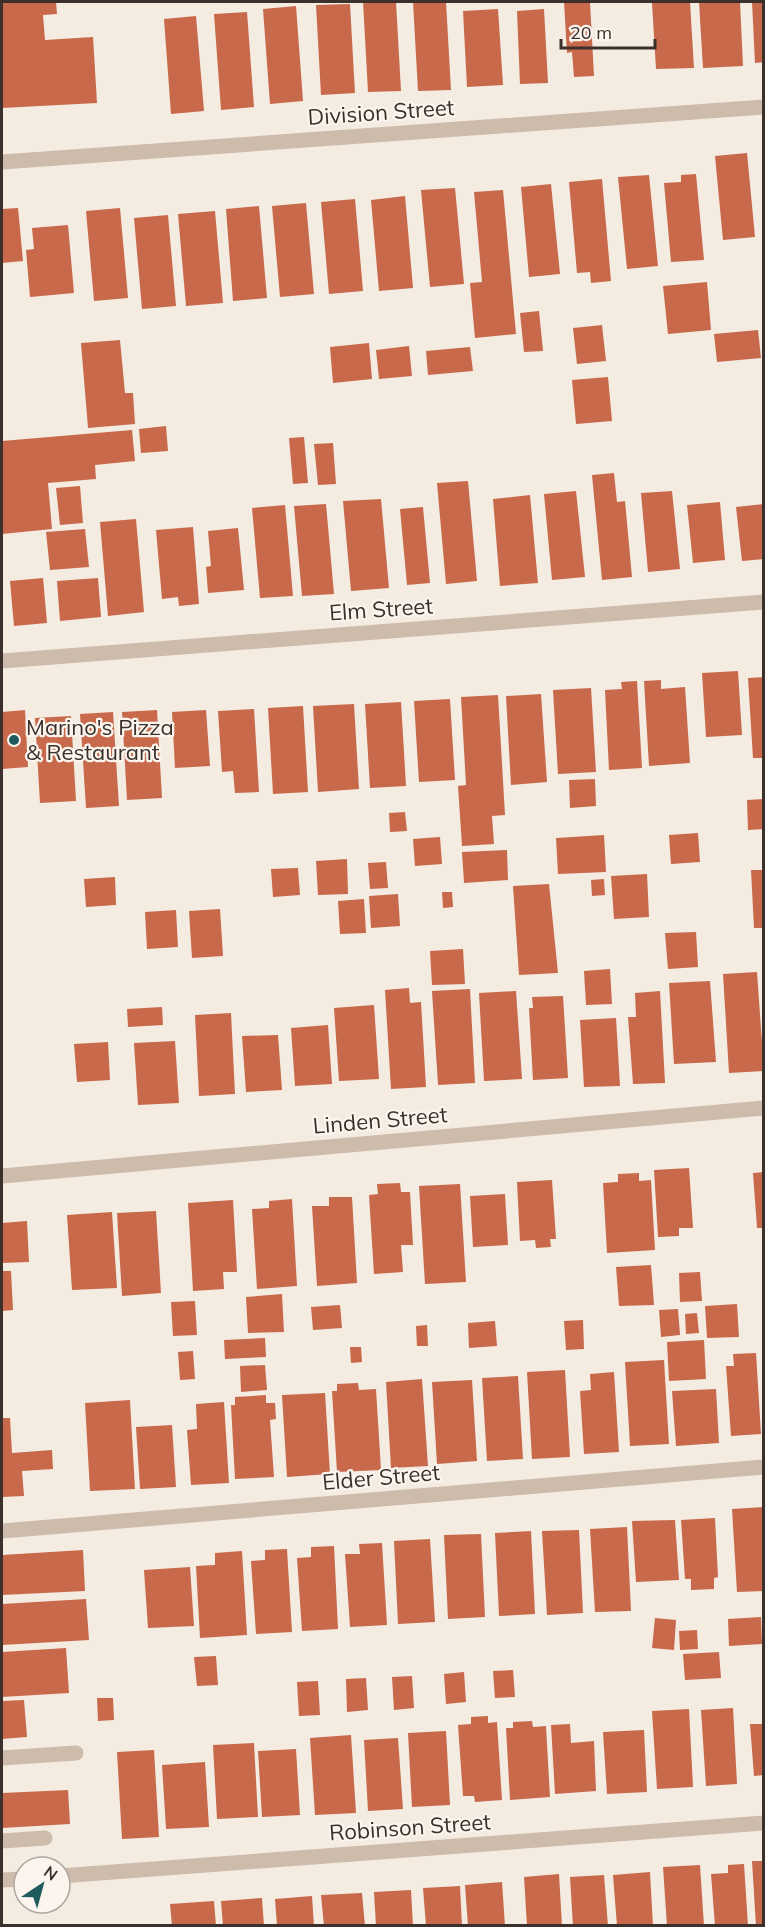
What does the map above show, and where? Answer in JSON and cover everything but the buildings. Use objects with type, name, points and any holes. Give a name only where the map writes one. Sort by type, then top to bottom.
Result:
[{"type":"street","name":"Division Street","points":[[2,162],[764,107]]},
{"type":"street","name":"Elm Street","points":[[2,661],[764,602]]},
{"type":"street","name":"Linden Street","points":[[2,1176],[764,1108]]},
{"type":"street","name":"Elder Street","points":[[2,1531],[764,1467]]},
{"type":"street","points":[[2,1758],[76,1753]]},
{"type":"street","name":"Robinson Street","points":[[72,1875],[764,1823]]},
{"type":"street","points":[[2,1841],[45,1838]]},
{"type":"place","name":"Marino's Pizza & Restaurant","points":[[14,740]]}]
